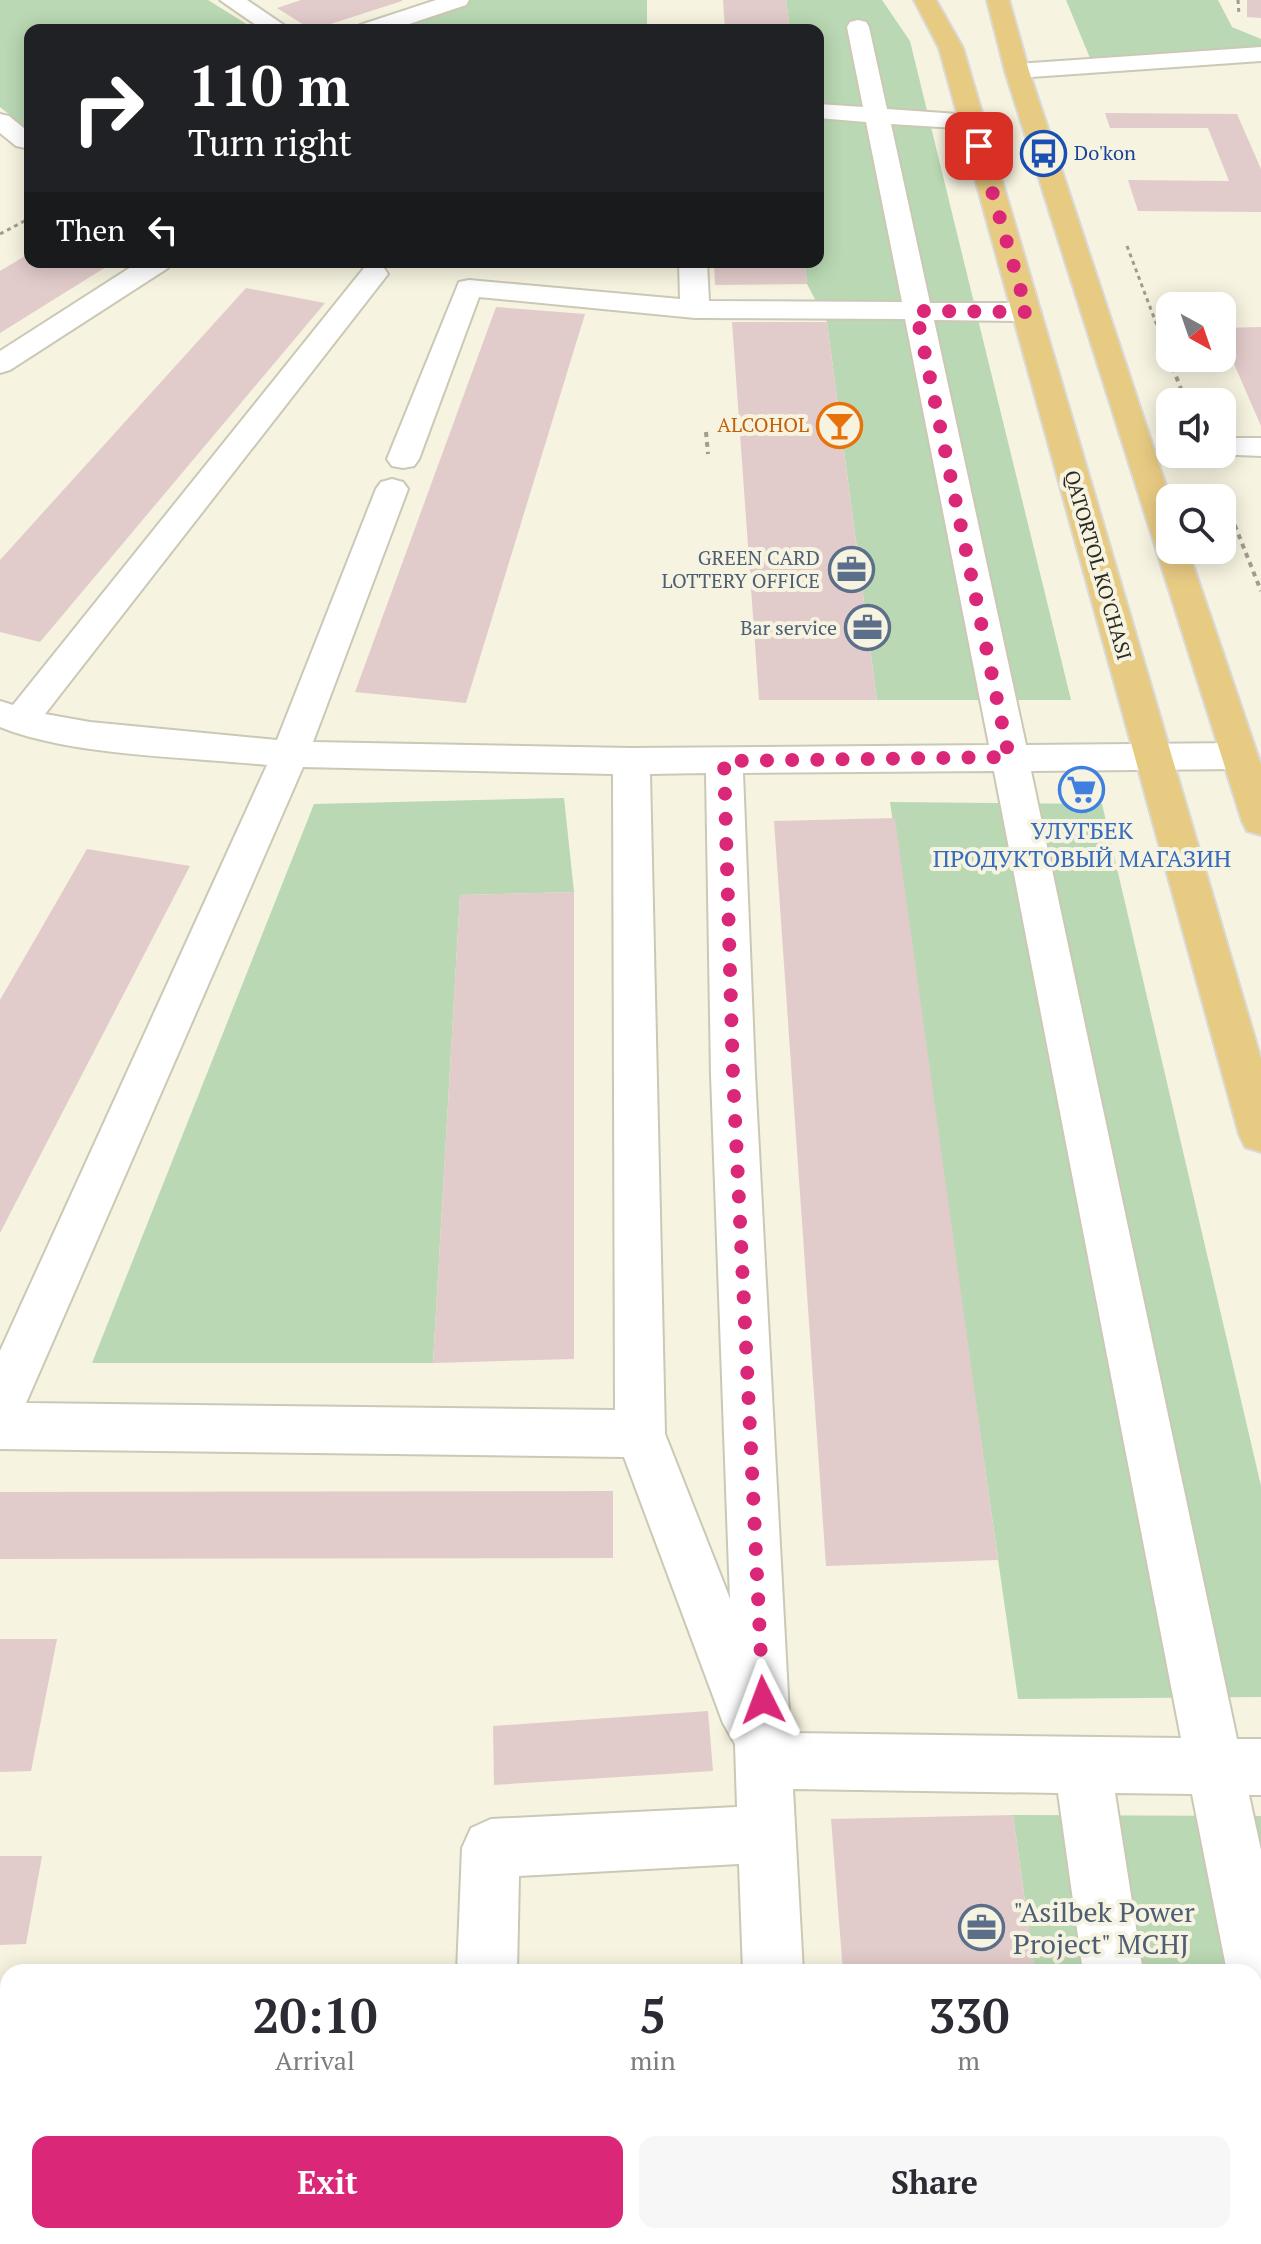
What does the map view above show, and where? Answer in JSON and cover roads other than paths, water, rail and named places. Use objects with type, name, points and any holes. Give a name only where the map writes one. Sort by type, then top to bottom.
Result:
[{"type":"main road","name":"QATORTOL KO'CHASI","points":[[925,0],[951,48],[1261,1134]]},
{"type":"main road","points":[[998,0],[1017,71],[1156,505]]},
{"type":"main road","points":[[1175,564],[1261,821]]},
{"type":"street","points":[[231,0],[269,24]]},
{"type":"street","points":[[386,24],[458,0]]},
{"type":"street","points":[[858,27],[1009,757],[1238,1768],[1258,1964]]},
{"type":"street","points":[[1017,71],[1261,54]]},
{"type":"street","points":[[824,111],[972,122]]},
{"type":"street","points":[[0,121],[24,140]]},
{"type":"street","points":[[0,364],[149,268]]},
{"type":"street","points":[[693,268],[695,309]]},
{"type":"street","points":[[374,274],[10,717],[166,744],[290,754],[631,761],[1240,756]]},
{"type":"street","points":[[0,1406],[290,754],[469,288],[695,309],[1027,312]]},
{"type":"street","points":[[1236,447],[1261,447]]},
{"type":"street","points":[[631,761],[640,1434],[766,1761]]},
{"type":"street","points":[[724,761],[733,1075],[773,1964]]},
{"type":"street","points":[[0,1426],[640,1434]]},
{"type":"street","points":[[766,1761],[1238,1768]]},
{"type":"street","points":[[1082,1766],[1112,1964]]},
{"type":"street","points":[[487,1964],[491,1848],[767,1834]]},
{"type":"place","name":"Do'kon","points":[[1043,153]]},
{"type":"place","name":"ALCOHOL","points":[[840,425]]},
{"type":"place","name":"GREEN CARD LOTTERY OFFICE","points":[[851,570]]},
{"type":"place","name":"Bar service","points":[[868,628]]},
{"type":"place","name":"УЛУГБЕК ПРОДУКТОВЫЙ МАГАЗИН","points":[[1082,789]]},
{"type":"place","name":"\"Asilbek Power Project\" MCHJ","points":[[982,1928]]}]
